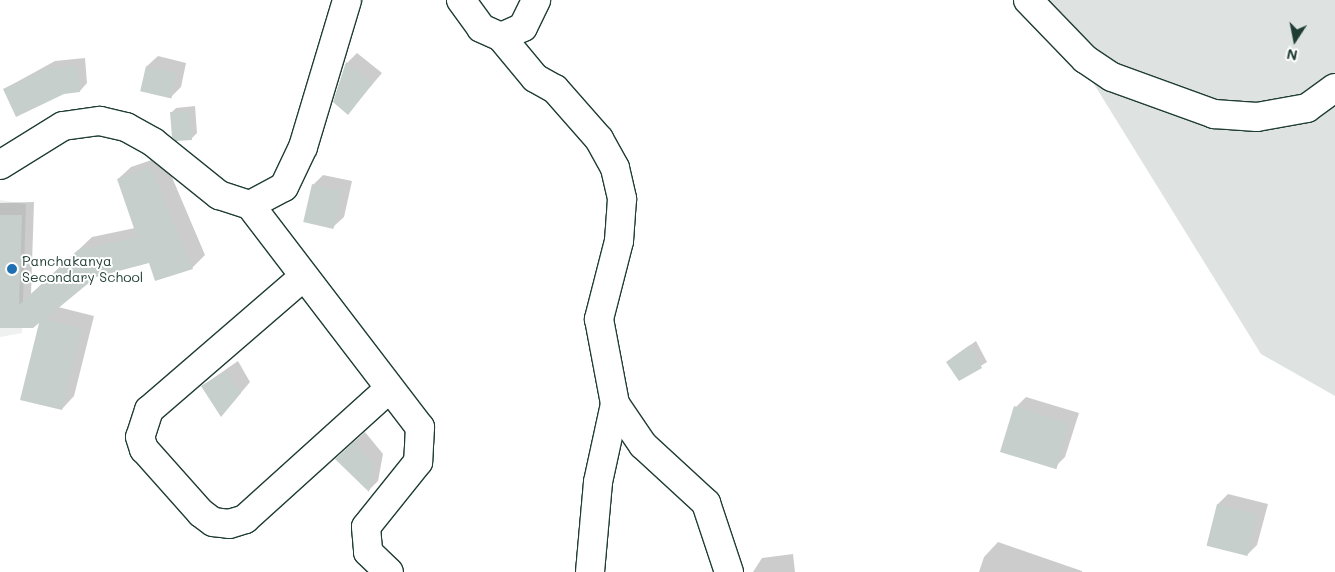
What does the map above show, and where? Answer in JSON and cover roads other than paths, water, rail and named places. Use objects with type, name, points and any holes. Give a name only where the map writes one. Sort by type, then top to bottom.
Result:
[{"type":"street","points":[[250,205],[284,188],[303,148],[347,0]]},
{"type":"street","points":[[461,0],[481,28],[501,36],[535,78],[555,89],[599,139],[615,168],[622,199],[619,241],[599,320],[615,404],[598,482],[590,572]]},
{"type":"street","points":[[501,36],[523,27],[536,0]]},
{"type":"street","points":[[1028,0],[1085,59],[1112,77],[1214,114],[1257,117],[1307,108],[1335,88]]},
{"type":"street","points":[[0,165],[63,126],[100,121],[133,130],[219,195],[250,205],[302,278],[420,427],[418,462],[366,527],[368,552],[389,572]]},
{"type":"street","points":[[302,278],[149,410],[140,437],[144,449],[201,513],[213,522],[229,524],[245,519],[389,389]]},
{"type":"street","points":[[615,404],[643,445],[706,503],[730,572]]},
{"type":"place","name":"Panchakanya Secondary School","points":[[12,269]]}]
